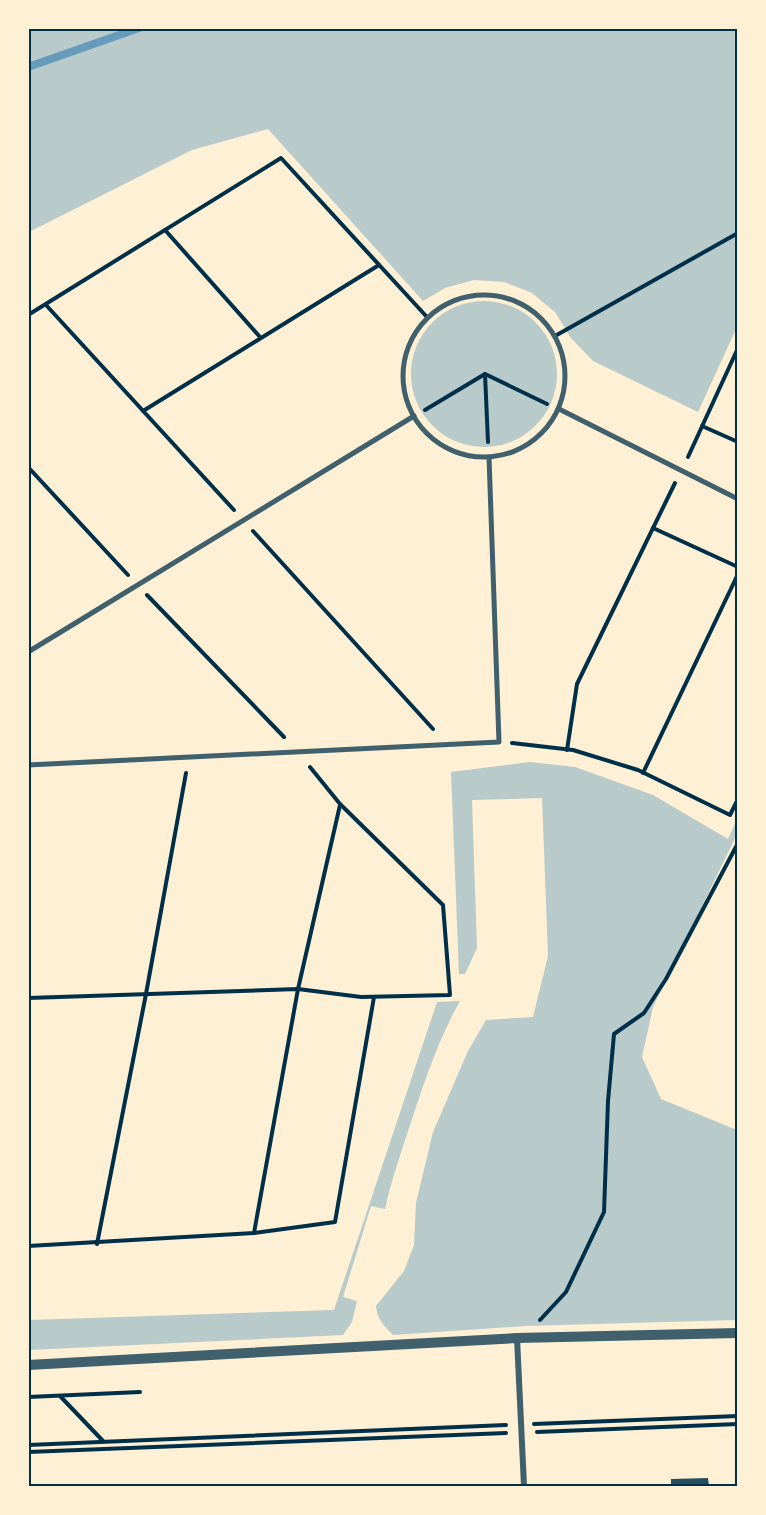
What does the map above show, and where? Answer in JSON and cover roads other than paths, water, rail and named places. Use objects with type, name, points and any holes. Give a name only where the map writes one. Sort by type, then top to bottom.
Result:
[{"type":"street","points":[[480,294],[513,299],[541,316],[560,343],[567,375],[560,410],[549,427],[532,443],[511,453],[489,457],[459,454],[433,439],[414,416],[406,398],[403,379],[405,359],[411,340],[426,316],[448,303],[480,294]]},
{"type":"street","points":[[560,410],[738,499]]},
{"type":"street","points":[[28,652],[414,416]]},
{"type":"street","points":[[28,765],[499,742],[489,457]]},
{"type":"street","points":[[28,1365],[518,1338],[738,1333]]},
{"type":"street","points":[[518,1338],[524,1486]]},
{"type":"waterway","points":[[28,67],[139,28]]}]
